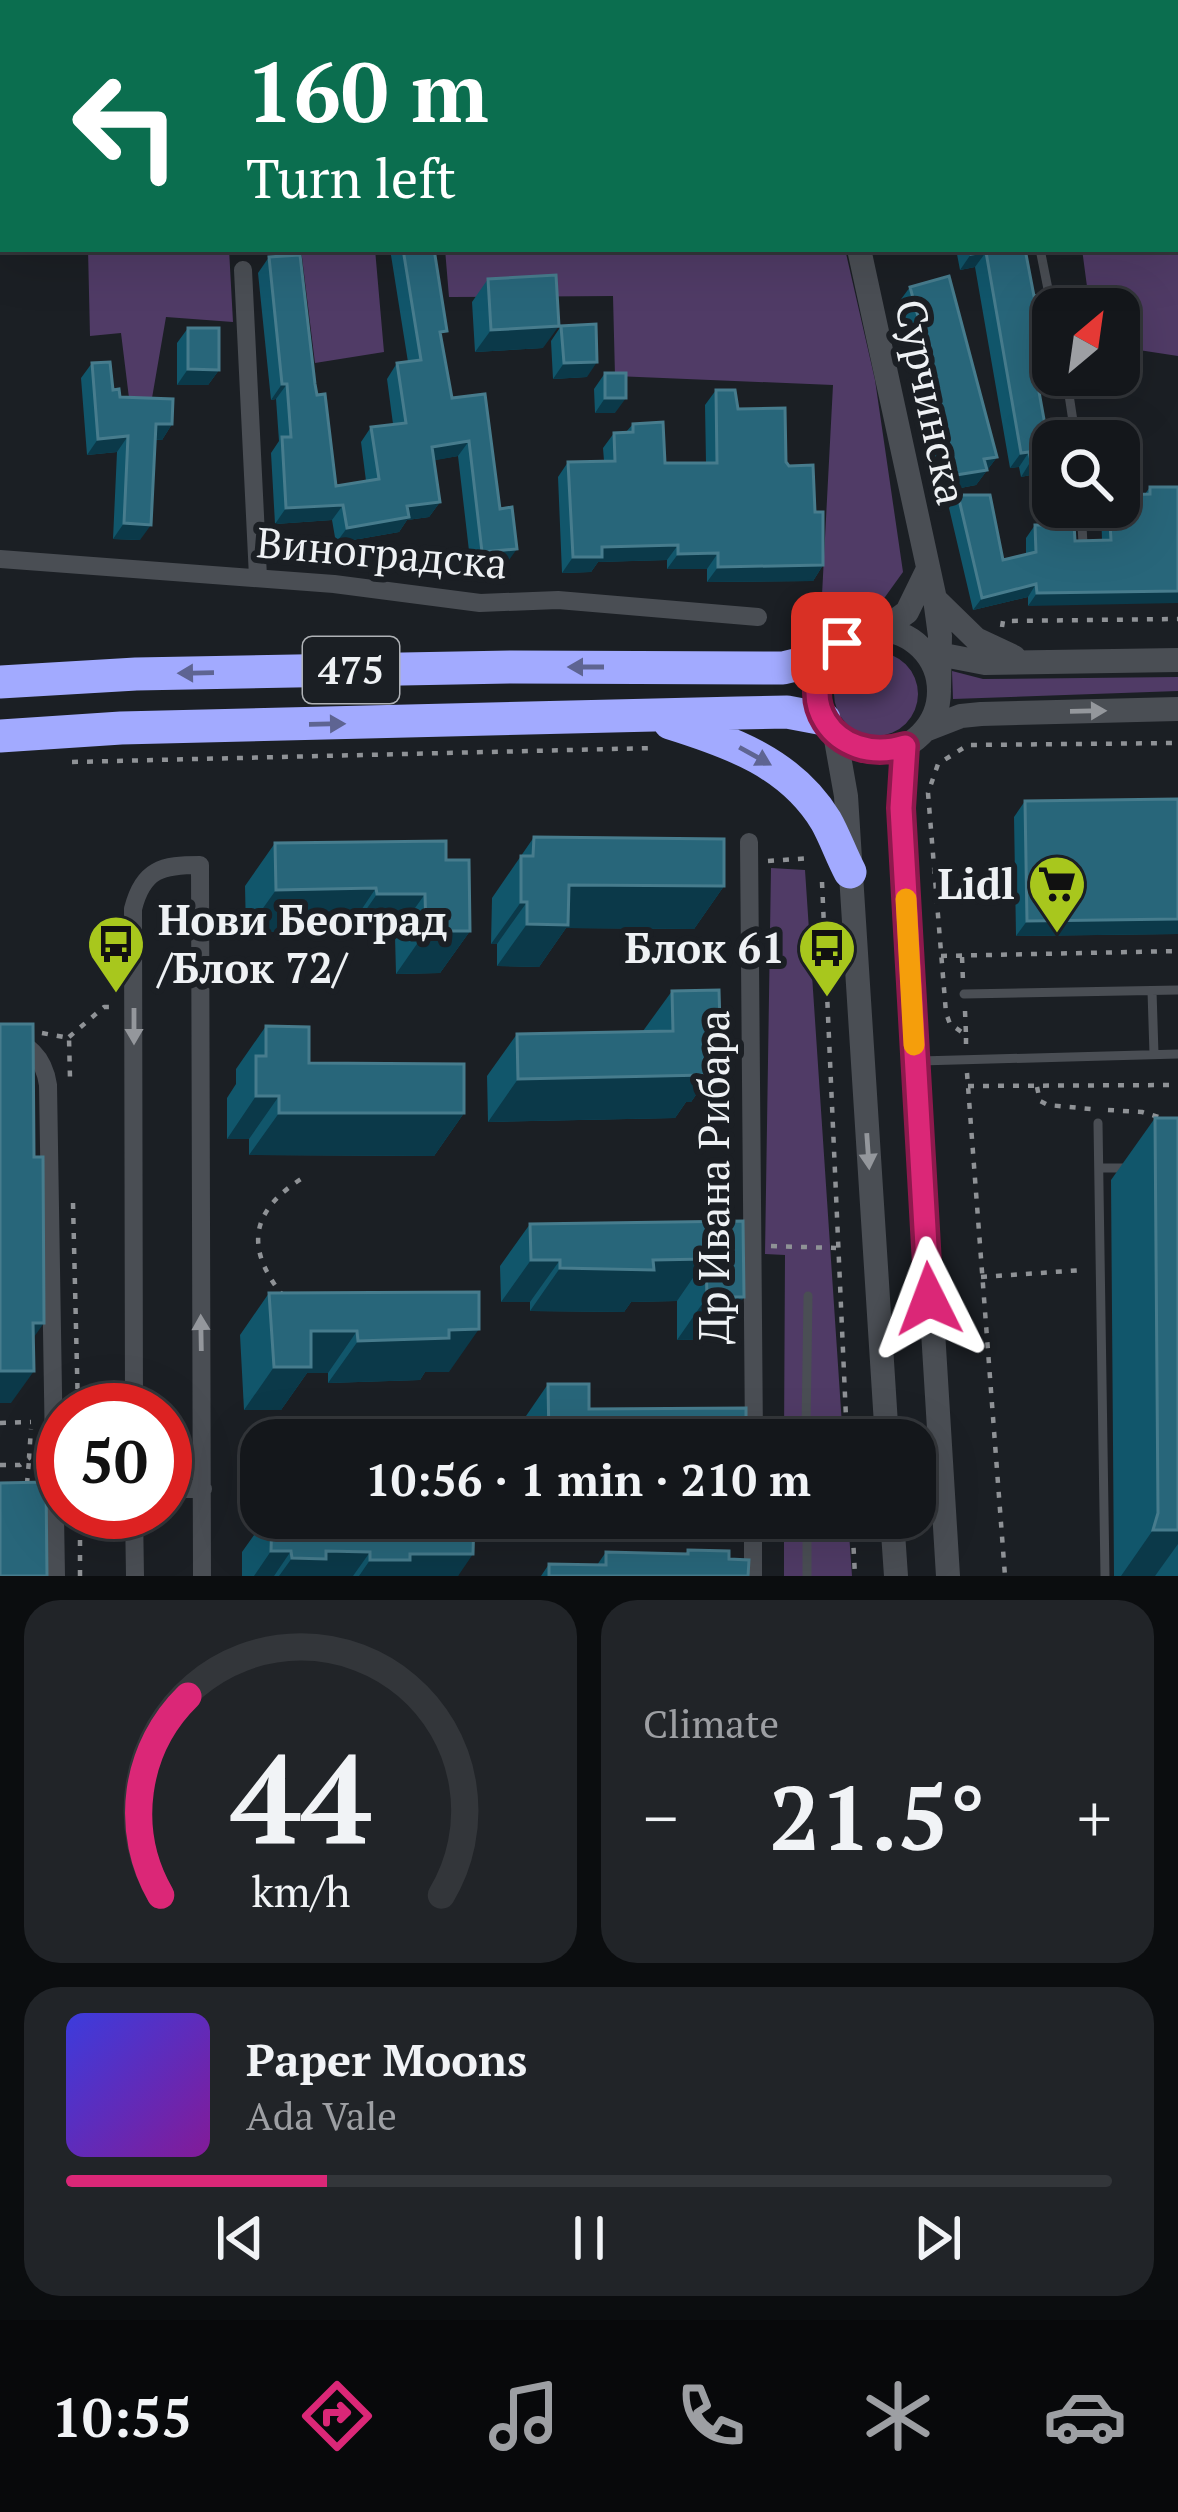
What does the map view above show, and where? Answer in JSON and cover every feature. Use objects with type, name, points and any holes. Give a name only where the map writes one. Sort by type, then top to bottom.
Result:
[{"type":"highway","name":"475","points":[[0,682],[196,673],[783,668],[828,657]]},
{"type":"highway","name":"475","points":[[0,736],[121,728],[787,712],[829,727]]},
{"type":"highway","points":[[645,716],[720,739],[778,768],[826,821],[850,872]]},
{"type":"main road","name":"Сурчинска","points":[[860,252],[935,599],[930,652],[939,688],[926,730]]},
{"type":"main road","name":"Сурчинска","points":[[881,631],[907,612],[927,571]]},
{"type":"main road","points":[[935,599],[966,631],[1025,663]]},
{"type":"main road","points":[[886,1419],[844,778],[817,689],[828,657],[850,637],[881,631],[905,637],[930,652],[985,663],[1178,660]]},
{"type":"main road","points":[[829,727],[850,746],[868,752],[905,746],[926,730],[961,716],[1178,710]]},
{"type":"main road","points":[[905,746],[901,808],[948,1576]]},
{"type":"main road","points":[[893,1539],[896,1576]]},
{"type":"street","points":[[243,270],[258,577]]},
{"type":"street","name":"Виноградска","points":[[0,559],[258,577],[480,604],[558,600],[758,617]]},
{"type":"street","name":"Др Ивана Рибара","points":[[749,842],[754,1419]]},
{"type":"street","points":[[134,1383],[134,909],[152,871],[166,865],[200,865],[202,1576]]},
{"type":"street","points":[[0,1039],[26,1046],[46,1066],[54,1383]]},
{"type":"street","points":[[27,1489],[36,1489]]},
{"type":"street","points":[[192,1489],[202,1489]]},
{"type":"street","points":[[56,1576],[57,1539]]},
{"type":"street","points":[[134,1539],[135,1576]]},
{"type":"street","points":[[753,1539],[753,1576]]},
{"type":"lane","points":[[1041,252],[1048,288]]},
{"type":"lane","points":[[1082,528],[1082,544]]},
{"type":"lane","points":[[964,994],[1178,990]]},
{"type":"lane","points":[[1152,991],[1154,1054]]},
{"type":"lane","points":[[915,1061],[1178,1054]]},
{"type":"lane","points":[[1098,1124],[1105,1576]]},
{"type":"lane","points":[[1099,1168],[1138,1168]]},
{"type":"lane","points":[[806,1419],[808,1296]]},
{"type":"lane","points":[[807,1539],[808,1576]]},
{"type":"path","points":[[998,650],[1003,622],[1178,619]]},
{"type":"path","points":[[1005,1576],[966,1035],[950,1024],[946,1013],[928,793],[938,764],[968,745],[1178,743]]},
{"type":"path","points":[[68,762],[666,748]]},
{"type":"path","points":[[813,845],[823,905],[846,1419]]},
{"type":"path","points":[[750,863],[816,858]]},
{"type":"path","points":[[941,956],[1178,951]]},
{"type":"path","points":[[69,1038],[104,1007],[117,1006]]},
{"type":"path","points":[[968,1086],[1178,1085]]},
{"type":"path","points":[[295,1311],[262,1267],[257,1231],[274,1200],[306,1176]]},
{"type":"path","points":[[753,1246],[836,1248]]},
{"type":"path","points":[[981,1277],[1100,1269]]},
{"type":"path","points":[[0,1423],[31,1422],[27,1489]]},
{"type":"path","points":[[0,1465],[20,1465],[36,1458]]},
{"type":"path","points":[[80,1539],[80,1576]]},
{"type":"path","points":[[853,1539],[855,1576]]},
{"type":"shaded area","points":[[88,252],[229,252],[233,322],[166,317],[152,398],[129,398],[121,333],[90,336]]},
{"type":"shaded area","points":[[301,252],[375,252],[384,352],[315,363]]},
{"type":"shaded area","points":[[445,252],[846,252],[875,380],[903,572],[880,604],[822,595],[833,385],[615,376],[613,296],[449,297]]},
{"type":"shaded area","points":[[1082,252],[1178,252],[1178,356],[1140,350],[1140,288],[1087,288]]},
{"type":"shaded area","points":[[876,652],[906,664],[918,694],[906,724],[876,736],[846,724],[834,694],[846,664]]},
{"type":"shaded area","points":[[952,671],[983,679],[1178,677],[1178,691],[953,699]]},
{"type":"shaded area","points":[[771,868],[805,870],[842,1419],[784,1419],[785,1255],[765,1254]]},
{"type":"shaded area","points":[[784,1539],[849,1539],[852,1576],[784,1576]]},
{"type":"building","points":[[403,252],[434,252],[447,331],[440,332],[452,398],[485,394],[500,509],[512,507],[517,549],[482,552],[469,441],[432,447],[440,502],[407,506],[409,517],[347,528],[343,505],[286,508],[282,437],[291,437],[269,257],[300,255],[315,384],[317,395],[325,394],[336,486],[379,479],[371,427],[406,423],[397,363],[421,360]]},
{"type":"building","points":[[986,252],[1026,252],[1032,288],[1032,396],[1040,396],[1044,420],[1032,420],[1032,461],[1029,452],[1021,453]]},
{"type":"building","points":[[556,275],[559,326],[491,330],[488,279]]},
{"type":"building","points":[[949,276],[997,457],[984,459],[987,470],[956,475],[933,399],[940,397],[910,287]]},
{"type":"building","points":[[596,324],[597,362],[564,363],[561,326]]},
{"type":"building","points":[[188,328],[219,328],[219,370],[188,369]]},
{"type":"building","points":[[110,362],[113,390],[119,389],[120,397],[173,399],[172,424],[156,424],[151,525],[124,523],[128,436],[98,439],[92,363]]},
{"type":"building","points":[[605,373],[626,373],[626,398],[605,398]]},
{"type":"building","points":[[716,390],[735,390],[738,409],[785,408],[786,462],[789,466],[813,465],[815,512],[823,512],[823,565],[718,567],[718,553],[678,554],[678,545],[602,547],[602,557],[573,557],[568,462],[615,461],[614,433],[633,432],[633,424],[663,422],[665,463],[717,463]]},
{"type":"building","points":[[1150,487],[1178,487],[1178,591],[1037,593],[1036,584],[982,598],[958,495],[990,495],[1003,560],[1036,552],[1035,528],[1074,528],[1075,541],[1111,540],[1110,528],[1140,528],[1140,494],[1150,494]]},
{"type":"building","points":[[1178,799],[1178,919],[1027,921],[1025,801]]},
{"type":"building","points":[[534,837],[724,839],[724,886],[569,885],[568,925],[527,924],[527,902],[521,902],[521,856],[533,856]]},
{"type":"building","points":[[446,841],[446,860],[469,860],[470,931],[426,931],[425,894],[377,894],[376,888],[276,890],[275,843]]},
{"type":"building","points":[[719,990],[721,1059],[704,1060],[705,1075],[518,1079],[517,1034],[673,1031],[672,991]]},
{"type":"building","points":[[0,1024],[33,1024],[34,1157],[43,1157],[44,1323],[33,1323],[34,1371],[0,1371]]},
{"type":"building","points":[[266,1026],[309,1027],[309,1063],[464,1064],[464,1113],[279,1113],[279,1096],[256,1096],[256,1056],[266,1056]]},
{"type":"building","points":[[1155,1118],[1178,1118],[1178,1530],[1153,1530],[1158,1513]]},
{"type":"building","points":[[743,1221],[744,1297],[707,1297],[706,1259],[653,1260],[654,1270],[560,1268],[560,1260],[531,1260],[530,1224]]},
{"type":"building","points":[[479,1292],[479,1329],[449,1330],[449,1338],[358,1341],[357,1331],[311,1331],[311,1367],[274,1367],[269,1293]]},
{"type":"building","points":[[548,1384],[589,1384],[589,1409],[746,1408],[746,1419],[549,1419]]},
{"type":"building","points":[[36,1482],[36,1539],[47,1539],[47,1576],[0,1576],[0,1483]]},
{"type":"building","points":[[271,1539],[473,1539],[473,1554],[410,1554],[410,1560],[370,1560],[370,1552],[326,1551],[326,1559],[292,1558],[291,1551],[271,1551]]},
{"type":"building","points":[[688,1550],[729,1551],[729,1559],[749,1560],[748,1576],[549,1576],[549,1564],[606,1565],[606,1552],[688,1554]]},
{"type":"slow traffic","points":[[906,899],[914,1045]]},
{"type":"place","name":"Lidl","points":[[1057,935]]},
{"type":"place","name":"Нови Београд /Блок 72/","points":[[116,995]]},
{"type":"place","name":"Блок 61","points":[[827,999]]},
{"type":"route","points":[[842,643],[828,657],[818,678],[824,719],[850,746],[868,752],[905,746],[901,808],[929,1299]]}]
